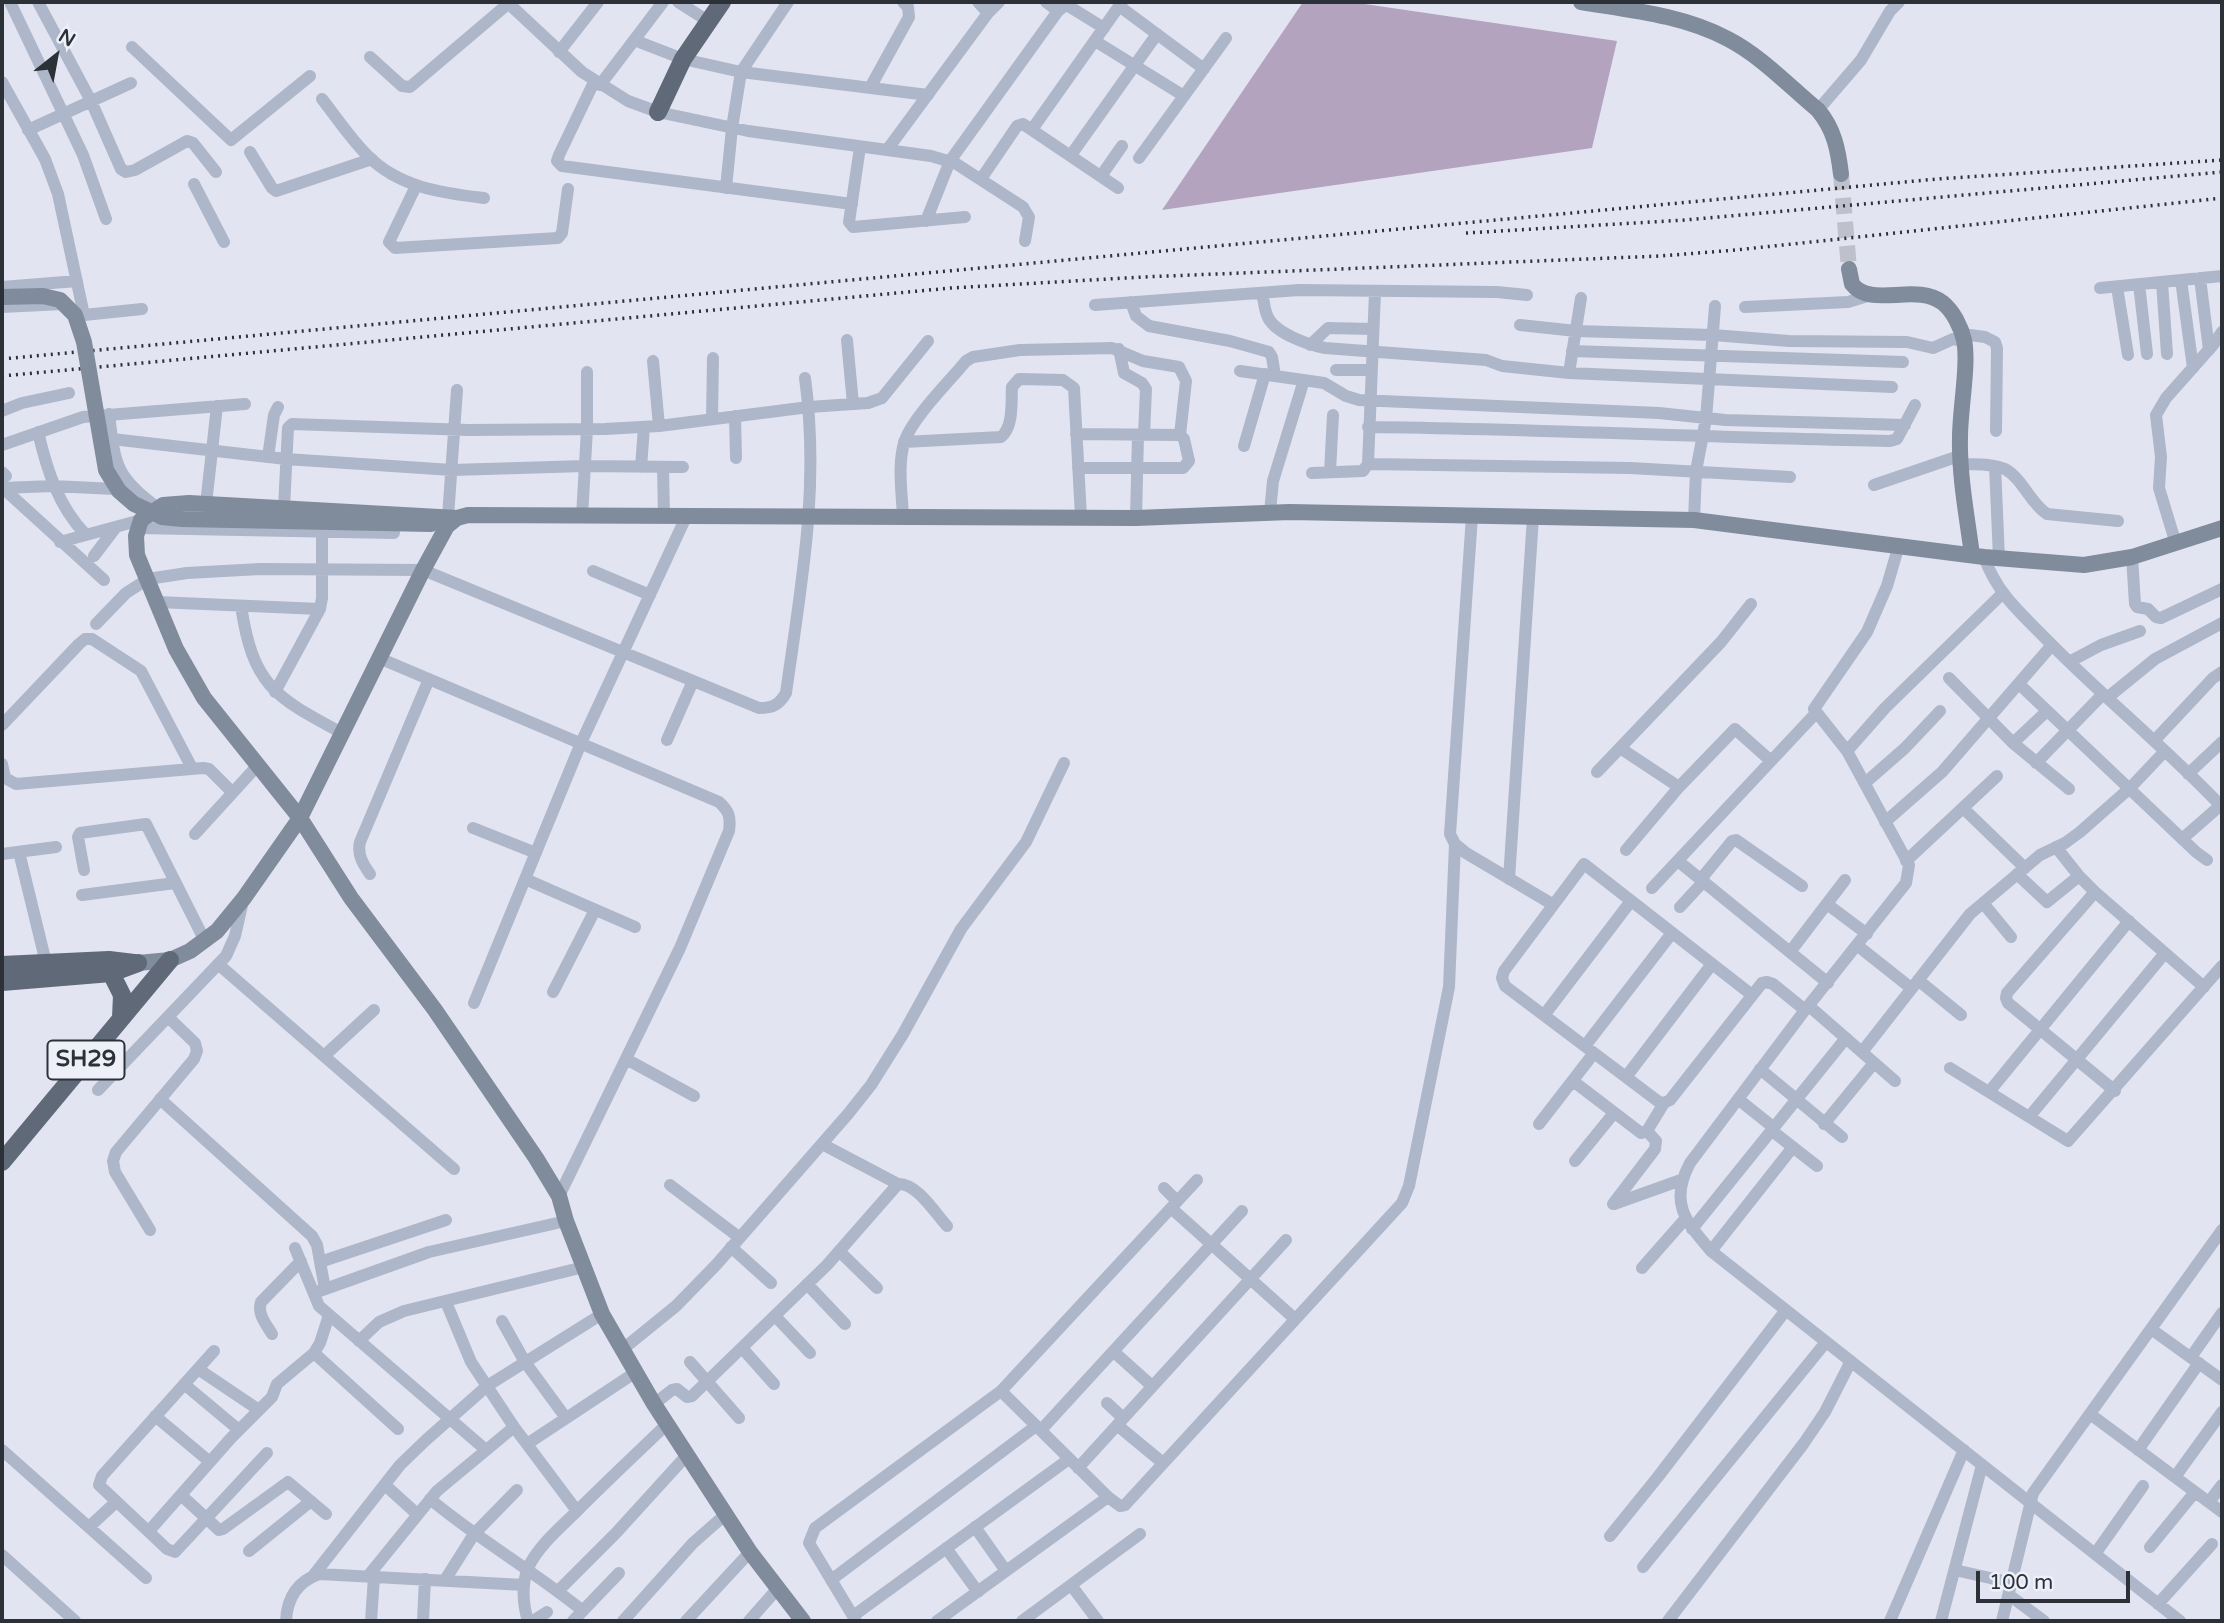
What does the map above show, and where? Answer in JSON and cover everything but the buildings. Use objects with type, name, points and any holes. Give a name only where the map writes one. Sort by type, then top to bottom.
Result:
[{"type":"main road","points":[[658,112],[683,59],[723,2]]},
{"type":"main road","points":[[1581,2],[1661,16],[1698,26],[1743,48],[1825,118],[1837,144],[1842,173]]},
{"type":"main road","points":[[1849,269],[1852,284],[1856,289],[1871,295],[1929,295],[1951,311],[1962,335],[1960,460],[1985,557]]},
{"type":"main road","points":[[2,297],[43,296],[60,300],[75,316],[84,342],[106,470],[119,491],[134,504],[162,517],[446,521],[483,514],[582,517],[1136,518],[1270,512],[1694,520],[1985,557],[2084,565],[2132,557],[2222,528]]},
{"type":"main road","points":[[446,521],[284,508],[163,505],[140,524],[136,536],[137,555],[176,649],[204,698],[300,818],[351,898],[443,1021],[536,1158],[559,1196],[566,1221],[603,1314],[622,1349],[654,1404],[750,1552],[803,1621]]},
{"type":"main road","points":[[2,982],[48,970],[109,960],[138,963],[170,960],[190,951],[217,931],[244,898],[300,818],[446,521]]},
{"type":"main road","name":"SH29","points":[[2,1161],[170,960]]},
{"type":"main road","points":[[2,965],[111,973],[138,963]]},
{"type":"main road","points":[[111,973],[122,995],[121,1018]]},
{"type":"street","points":[[25,2],[11,5],[65,114],[106,219]]},
{"type":"street","points":[[38,2],[91,101],[121,169],[126,172],[135,170],[187,141],[192,143],[216,172]]},
{"type":"street","points":[[370,57],[402,86],[410,87],[508,2],[559,52],[597,83],[628,101],[658,112],[732,128],[950,161],[1023,207],[1027,213],[1026,241]]},
{"type":"street","points":[[559,52],[598,2]]},
{"type":"street","points":[[663,2],[597,83],[559,155],[559,164],[852,204]]},
{"type":"street","points":[[678,2],[708,21]]},
{"type":"street","points":[[726,188],[741,72],[788,2]]},
{"type":"street","points":[[871,86],[909,17],[908,7],[904,2]]},
{"type":"street","points":[[978,2],[988,13]]},
{"type":"street","points":[[887,150],[988,13],[999,2]]},
{"type":"street","points":[[1046,2],[1064,6],[1104,28]]},
{"type":"street","points":[[1818,110],[1861,60],[1897,3]]},
{"type":"street","points":[[1032,128],[1121,4],[1204,69]]},
{"type":"street","points":[[926,221],[950,161],[1064,6]]},
{"type":"street","points":[[1071,155],[1157,34]]},
{"type":"street","points":[[1139,158],[1226,38]]},
{"type":"street","points":[[634,40],[683,59],[741,72],[928,95]]},
{"type":"street","points":[[1095,41],[1184,96]]},
{"type":"street","points":[[131,47],[231,140],[310,76]]},
{"type":"street","points":[[2,82],[45,159],[58,194],[84,315],[142,309]]},
{"type":"street","points":[[28,130],[131,83]]},
{"type":"street","points":[[322,99],[378,166],[416,186],[448,194],[484,198]]},
{"type":"street","points":[[981,179],[1017,126],[1023,124],[1118,188]]},
{"type":"street","points":[[1101,176],[1122,146]]},
{"type":"street","points":[[860,147],[849,222],[853,227],[965,217]]},
{"type":"street","points":[[250,152],[276,191],[372,159]]},
{"type":"street","points":[[194,184],[224,242]]},
{"type":"street","points":[[416,186],[389,242],[394,248],[558,238],[562,233],[568,189]]},
{"type":"street","points":[[2100,288],[2222,276]]},
{"type":"street","points":[[2200,278],[2209,350]]},
{"type":"street","points":[[2181,280],[2193,368]]},
{"type":"street","points":[[2,287],[77,281]]},
{"type":"street","points":[[2162,282],[2167,354]]},
{"type":"street","points":[[2140,284],[2147,354]]},
{"type":"street","points":[[2117,287],[2128,355]]},
{"type":"street","points":[[1095,305],[1299,290],[1497,292],[1527,295]]},
{"type":"street","points":[[1312,473],[1363,471],[1367,464],[1375,292]]},
{"type":"street","points":[[1262,293],[1271,323],[1310,345],[1486,360],[1503,366],[1569,373],[1710,377],[1892,387]]},
{"type":"street","points":[[1745,307],[1848,302],[1871,295]]},
{"type":"street","points":[[1569,373],[1581,298]]},
{"type":"street","points":[[1131,302],[1136,316],[1149,326],[1230,341],[1269,352],[1272,357],[1270,375],[1244,446]]},
{"type":"street","points":[[2,306],[81,304]]},
{"type":"street","points":[[1694,520],[1696,471],[1706,419],[1715,306]]},
{"type":"street","points":[[1520,325],[1576,331],[1713,335],[1789,341],[1907,342],[1933,348],[1962,335],[1985,337],[1995,342],[1997,348],[1996,432]]},
{"type":"street","points":[[1310,345],[1328,328],[1373,329]]},
{"type":"street","points":[[2176,544],[2158,481],[2161,463],[2156,421],[2158,410],[2222,332]]},
{"type":"street","points":[[847,340],[853,404]]},
{"type":"street","points":[[284,508],[288,428],[292,424],[455,430],[644,427],[876,401],[882,398],[928,341]]},
{"type":"street","points":[[1119,349],[1124,373],[1142,383],[1146,389],[1137,468],[1136,518]]},
{"type":"street","points":[[903,517],[901,472],[904,442],[918,420],[966,361],[973,357],[1020,350],[1119,349],[1143,361],[1179,368],[1186,381],[1180,435]]},
{"type":"street","points":[[1572,351],[1903,362]]},
{"type":"street","points":[[712,419],[713,358]]},
{"type":"street","points":[[653,361],[659,426]]},
{"type":"street","points":[[1336,370],[1371,370]]},
{"type":"street","points":[[1240,371],[1324,383],[1346,396],[1369,401],[1659,413],[1706,419],[1905,425]]},
{"type":"street","points":[[582,517],[587,372]]},
{"type":"street","points":[[96,624],[126,593],[148,579],[187,573],[260,569],[423,570],[759,708],[771,708],[780,703],[786,693],[810,517],[811,441],[805,379]]},
{"type":"street","points":[[904,442],[1001,437],[1007,432],[1009,424],[1012,387],[1019,379],[1063,380],[1074,388],[1081,517]]},
{"type":"street","points":[[1270,512],[1273,481],[1304,380]]},
{"type":"street","points":[[446,521],[457,390]]},
{"type":"street","points":[[2,411],[22,403],[69,393]]},
{"type":"street","points":[[2,445],[83,418],[245,404]]},
{"type":"street","points":[[1368,427],[1534,429],[1702,437],[1890,441],[1897,439],[1915,405]]},
{"type":"street","points":[[206,504],[218,406]]},
{"type":"street","points":[[268,457],[274,415],[278,407]]},
{"type":"street","points":[[108,414],[119,472],[135,490],[158,508]]},
{"type":"street","points":[[1330,472],[1333,415]]},
{"type":"street","points":[[735,416],[736,458]]},
{"type":"street","points":[[641,467],[644,427]]},
{"type":"street","points":[[38,432],[54,486],[65,509],[86,534]]},
{"type":"street","points":[[1076,434],[1180,435],[1184,439],[1189,461],[1186,467],[1078,468]]},
{"type":"street","points":[[112,439],[286,459],[452,470],[585,466],[684,467]]},
{"type":"street","points":[[1874,485],[1960,460],[1995,466],[2011,474],[2041,510],[2048,514],[2118,521]]},
{"type":"street","points":[[1367,464],[1520,465],[1790,477]]},
{"type":"street","points":[[1995,466],[1985,557],[1991,575],[2002,594],[2069,662],[2222,805],[2182,839]]},
{"type":"street","points":[[663,467],[664,517]]},
{"type":"street","points":[[3,481],[135,490]]},
{"type":"street","points":[[3,481],[60,542],[104,580]]},
{"type":"street","points":[[1001,1391],[1108,1497],[1120,1506],[1125,1505],[1402,1203],[1409,1186],[1449,987],[1455,844],[1450,834],[1450,821],[1472,516]]},
{"type":"street","points":[[474,1003],[582,743],[686,517]]},
{"type":"street","points":[[1514,882],[1533,517]]},
{"type":"street","points":[[60,542],[116,527],[140,524],[394,533]]},
{"type":"street","points":[[94,556],[116,527]]},
{"type":"street","points":[[275,692],[320,609],[322,531]]},
{"type":"street","points":[[1899,545],[1887,586],[1867,632],[1815,704],[1816,713],[1847,751],[1865,783],[1906,861],[1909,874],[1906,883],[1690,1163],[1681,1180],[1680,1206],[1689,1224],[1712,1251],[2180,1621]]},
{"type":"street","points":[[2132,557],[2135,604],[2148,609],[2156,617],[2171,615],[2222,589]]},
{"type":"street","points":[[593,570],[650,595]]},
{"type":"street","points":[[1847,751],[1885,708],[2002,594]]},
{"type":"street","points":[[157,602],[320,609]]},
{"type":"street","points":[[1597,772],[1721,642],[1751,604]]},
{"type":"street","points":[[241,606],[251,652],[258,670],[275,692],[303,712],[342,733]]},
{"type":"street","points":[[2036,762],[2105,696],[2155,659],[2222,623]]},
{"type":"street","points":[[2069,662],[2101,645],[2140,631]]},
{"type":"street","points":[[2,725],[79,643],[92,639],[141,671],[192,768]]},
{"type":"street","points":[[1885,822],[1942,772],[2052,645]]},
{"type":"street","points":[[379,659],[719,802],[731,819],[729,831],[680,948],[559,1196]]},
{"type":"street","points":[[2154,741],[2213,678],[2222,672]]},
{"type":"street","points":[[1949,678],[2013,743],[2069,789]]},
{"type":"street","points":[[370,874],[361,860],[358,850],[360,842],[429,679]]},
{"type":"street","points":[[667,740],[693,681]]},
{"type":"street","points":[[2019,684],[2207,860]]},
{"type":"street","points":[[1865,783],[1905,748],[1940,711]]},
{"type":"street","points":[[2013,743],[2047,711]]},
{"type":"street","points":[[1652,888],[1816,713]]},
{"type":"street","points":[[1626,850],[1679,787],[1735,729],[1771,761]]},
{"type":"street","points":[[2188,774],[2222,743]]},
{"type":"street","points":[[1620,748],[1679,787]]},
{"type":"street","points":[[1862,1052],[1955,931],[1983,903],[2040,855],[2080,832],[2130,788],[2165,751]]},
{"type":"street","points":[[622,1349],[676,1306],[822,1144],[871,1085],[903,1034],[961,929],[1026,842],[1064,763]]},
{"type":"street","points":[[2,764],[5,778],[16,784],[192,768],[209,769],[232,792]]},
{"type":"street","points":[[195,834],[258,765]]},
{"type":"street","points":[[1906,861],[1997,776]]},
{"type":"street","points":[[1963,808],[2047,902],[2079,876]]},
{"type":"street","points":[[85,870],[78,837],[80,833],[142,823],[149,828],[205,941]]},
{"type":"street","points":[[473,828],[536,853]]},
{"type":"street","points":[[1680,907],[1732,841],[1736,840],[1802,886]]},
{"type":"street","points":[[1455,844],[1549,903]]},
{"type":"street","points":[[2,855],[57,847]]},
{"type":"street","points":[[2056,847],[2095,892],[2204,987]]},
{"type":"street","points":[[19,852],[48,970]]},
{"type":"street","points":[[1678,861],[1828,983]]},
{"type":"street","points":[[1664,1103],[1659,1102],[1505,986],[1502,978],[1504,971],[1549,903],[1584,864],[1752,995]]},
{"type":"street","points":[[525,879],[635,928]]},
{"type":"street","points":[[1790,952],[1845,880]]},
{"type":"street","points":[[82,895],[175,883]]},
{"type":"street","points":[[2095,892],[2007,993],[2006,998],[2008,1003],[2115,1091]]},
{"type":"street","points":[[98,1090],[218,964],[235,936],[244,898]]},
{"type":"street","points":[[1545,1014],[1631,901]]},
{"type":"street","points":[[1983,903],[2011,937]]},
{"type":"street","points":[[1827,904],[1867,934]]},
{"type":"street","points":[[553,992],[595,910]]},
{"type":"street","points":[[1989,1092],[2129,922]]},
{"type":"street","points":[[1539,1124],[1573,1080],[1590,1050],[1672,933]]},
{"type":"street","points":[[1858,946],[1961,1014]]},
{"type":"street","points":[[2029,1117],[2165,953]]},
{"type":"street","points":[[218,964],[454,1169]]},
{"type":"street","points":[[1626,1077],[1712,964]]},
{"type":"street","points":[[1950,1068],[2068,1141],[2115,1091],[2222,966]]},
{"type":"street","points":[[1573,1080],[1633,1129],[1642,1133],[1647,1131],[1664,1103],[1670,1100],[1762,983],[1767,982],[1846,1038],[1895,1081]]},
{"type":"street","points":[[324,1056],[374,1010]]},
{"type":"street","points":[[150,1230],[115,1172],[113,1161],[116,1152],[194,1059],[197,1051],[195,1043],[168,1017]]},
{"type":"street","points":[[1642,1268],[1689,1224],[1772,1129],[1846,1038]]},
{"type":"street","points":[[626,1059],[694,1096]]},
{"type":"street","points":[[1824,1124],[1874,1063]]},
{"type":"street","points":[[1760,1069],[1842,1137]]},
{"type":"street","points":[[160,1099],[312,1236],[317,1245],[320,1262],[319,1306],[486,1450]]},
{"type":"street","points":[[1738,1099],[1817,1166]]},
{"type":"street","points":[[1575,1161],[1614,1113]]},
{"type":"street","points":[[1647,1131],[1656,1141],[1655,1149],[1613,1204],[1681,1180]]},
{"type":"street","points":[[822,1144],[898,1184],[912,1188],[947,1226]]},
{"type":"street","points":[[1712,1251],[1793,1147]]},
{"type":"street","points":[[1197,1180],[1001,1391],[815,1528],[809,1543],[854,1619],[975,1527],[1073,1463],[1120,1421],[1286,1240]]},
{"type":"street","points":[[654,1404],[672,1390],[677,1389],[687,1397],[692,1396],[807,1284],[898,1184]]},
{"type":"street","points":[[670,1185],[735,1242],[771,1283]]},
{"type":"street","points":[[1164,1188],[1174,1204],[1212,1245],[1295,1319]]},
{"type":"street","points":[[831,1580],[1038,1428],[1114,1352],[1242,1211]]},
{"type":"street","points":[[320,1262],[446,1220]]},
{"type":"street","points":[[319,1291],[429,1252],[566,1221]]},
{"type":"street","points":[[2002,1621],[2030,1502],[2037,1486],[2222,1230]]},
{"type":"street","points":[[839,1251],[877,1289]]},
{"type":"street","points":[[272,1334],[261,1315],[261,1302],[298,1255],[319,1291]]},
{"type":"street","points":[[359,1341],[379,1322],[389,1317],[584,1267]]},
{"type":"street","points":[[807,1284],[845,1324]]},
{"type":"street","points":[[446,1302],[467,1354],[487,1386],[577,1511]]},
{"type":"street","points":[[1610,1536],[1786,1310]]},
{"type":"street","points":[[2138,1450],[2222,1312]]},
{"type":"street","points":[[286,1621],[289,1599],[313,1576],[400,1465],[487,1386],[603,1314]]},
{"type":"street","points":[[149,1531],[260,1410],[272,1396],[277,1384],[314,1353],[329,1315]]},
{"type":"street","points":[[775,1316],[810,1353]]},
{"type":"street","points":[[502,1321],[525,1362],[566,1418]]},
{"type":"street","points":[[2151,1329],[2222,1380]]},
{"type":"street","points":[[1643,1567],[1826,1342]]},
{"type":"street","points":[[742,1348],[775,1384]]},
{"type":"street","points":[[214,1350],[99,1481],[101,1488],[167,1549],[175,1552],[267,1453]]},
{"type":"street","points":[[1114,1352],[1152,1386]]},
{"type":"street","points":[[314,1353],[398,1429]]},
{"type":"street","points":[[1668,1621],[1804,1443],[1825,1412],[1851,1361]]},
{"type":"street","points":[[690,1362],[739,1418]]},
{"type":"street","points":[[198,1369],[260,1410]]},
{"type":"street","points":[[527,1444],[636,1372]]},
{"type":"street","points":[[184,1384],[239,1430]]},
{"type":"street","points":[[1107,1403],[1120,1421],[1163,1463]]},
{"type":"street","points":[[2175,1477],[2222,1412]]},
{"type":"street","points":[[2090,1414],[2222,1512]]},
{"type":"street","points":[[155,1416],[210,1462]]},
{"type":"street","points":[[547,1612],[530,1621],[524,1607],[524,1585],[528,1570],[547,1541],[667,1424]]},
{"type":"street","points":[[371,1621],[371,1576],[430,1499],[514,1427]]},
{"type":"street","points":[[2,1450],[146,1578]]},
{"type":"street","points":[[1891,1621],[1964,1450]]},
{"type":"street","points":[[558,1591],[616,1533],[687,1455]]},
{"type":"street","points":[[1941,1621],[1982,1465]]},
{"type":"street","points":[[181,1495],[216,1529],[223,1529],[288,1482],[326,1514]]},
{"type":"street","points":[[385,1485],[417,1514]]},
{"type":"street","points":[[2209,1502],[2222,1485]]},
{"type":"street","points":[[2095,1554],[2143,1486]]},
{"type":"street","points":[[445,1580],[474,1534],[517,1490]]},
{"type":"street","points":[[2150,1547],[2195,1492]]},
{"type":"street","points":[[937,1621],[1108,1497]]},
{"type":"street","points":[[430,1499],[474,1534],[583,1611]]},
{"type":"street","points":[[249,1551],[311,1501]]},
{"type":"street","points":[[89,1527],[116,1502]]},
{"type":"street","points":[[623,1621],[693,1543],[726,1514]]},
{"type":"street","points":[[975,1527],[1006,1571]]},
{"type":"street","points":[[1022,1621],[1038,1617],[1071,1585],[1140,1534]]},
{"type":"street","points":[[2158,1604],[2213,1544]]},
{"type":"street","points":[[946,1548],[978,1592]]},
{"type":"street","points":[[686,1621],[750,1552]]},
{"type":"street","points":[[2,1555],[75,1621]]},
{"type":"street","points":[[1955,1570],[2010,1589],[2044,1621]]},
{"type":"street","points":[[573,1621],[619,1573]]},
{"type":"street","points":[[313,1576],[371,1576],[524,1585]]},
{"type":"street","points":[[423,1621],[425,1579]]},
{"type":"street","points":[[1071,1585],[1098,1621]]},
{"type":"street","points":[[749,1621],[778,1588]]},
{"type":"shaded area","points":[[1303,2],[1351,2],[1617,41],[1592,148],[1162,210]]},
{"type":"tunnel","points":[[1841,174],[1849,269]]},
{"type":"railway","points":[[2,359],[1937,179],[2222,160]]},
{"type":"railway","points":[[1466,233],[1685,220],[2222,172]]},
{"type":"railway","points":[[2,376],[951,288],[1143,277],[1660,256],[1736,250],[2222,198]]}]
